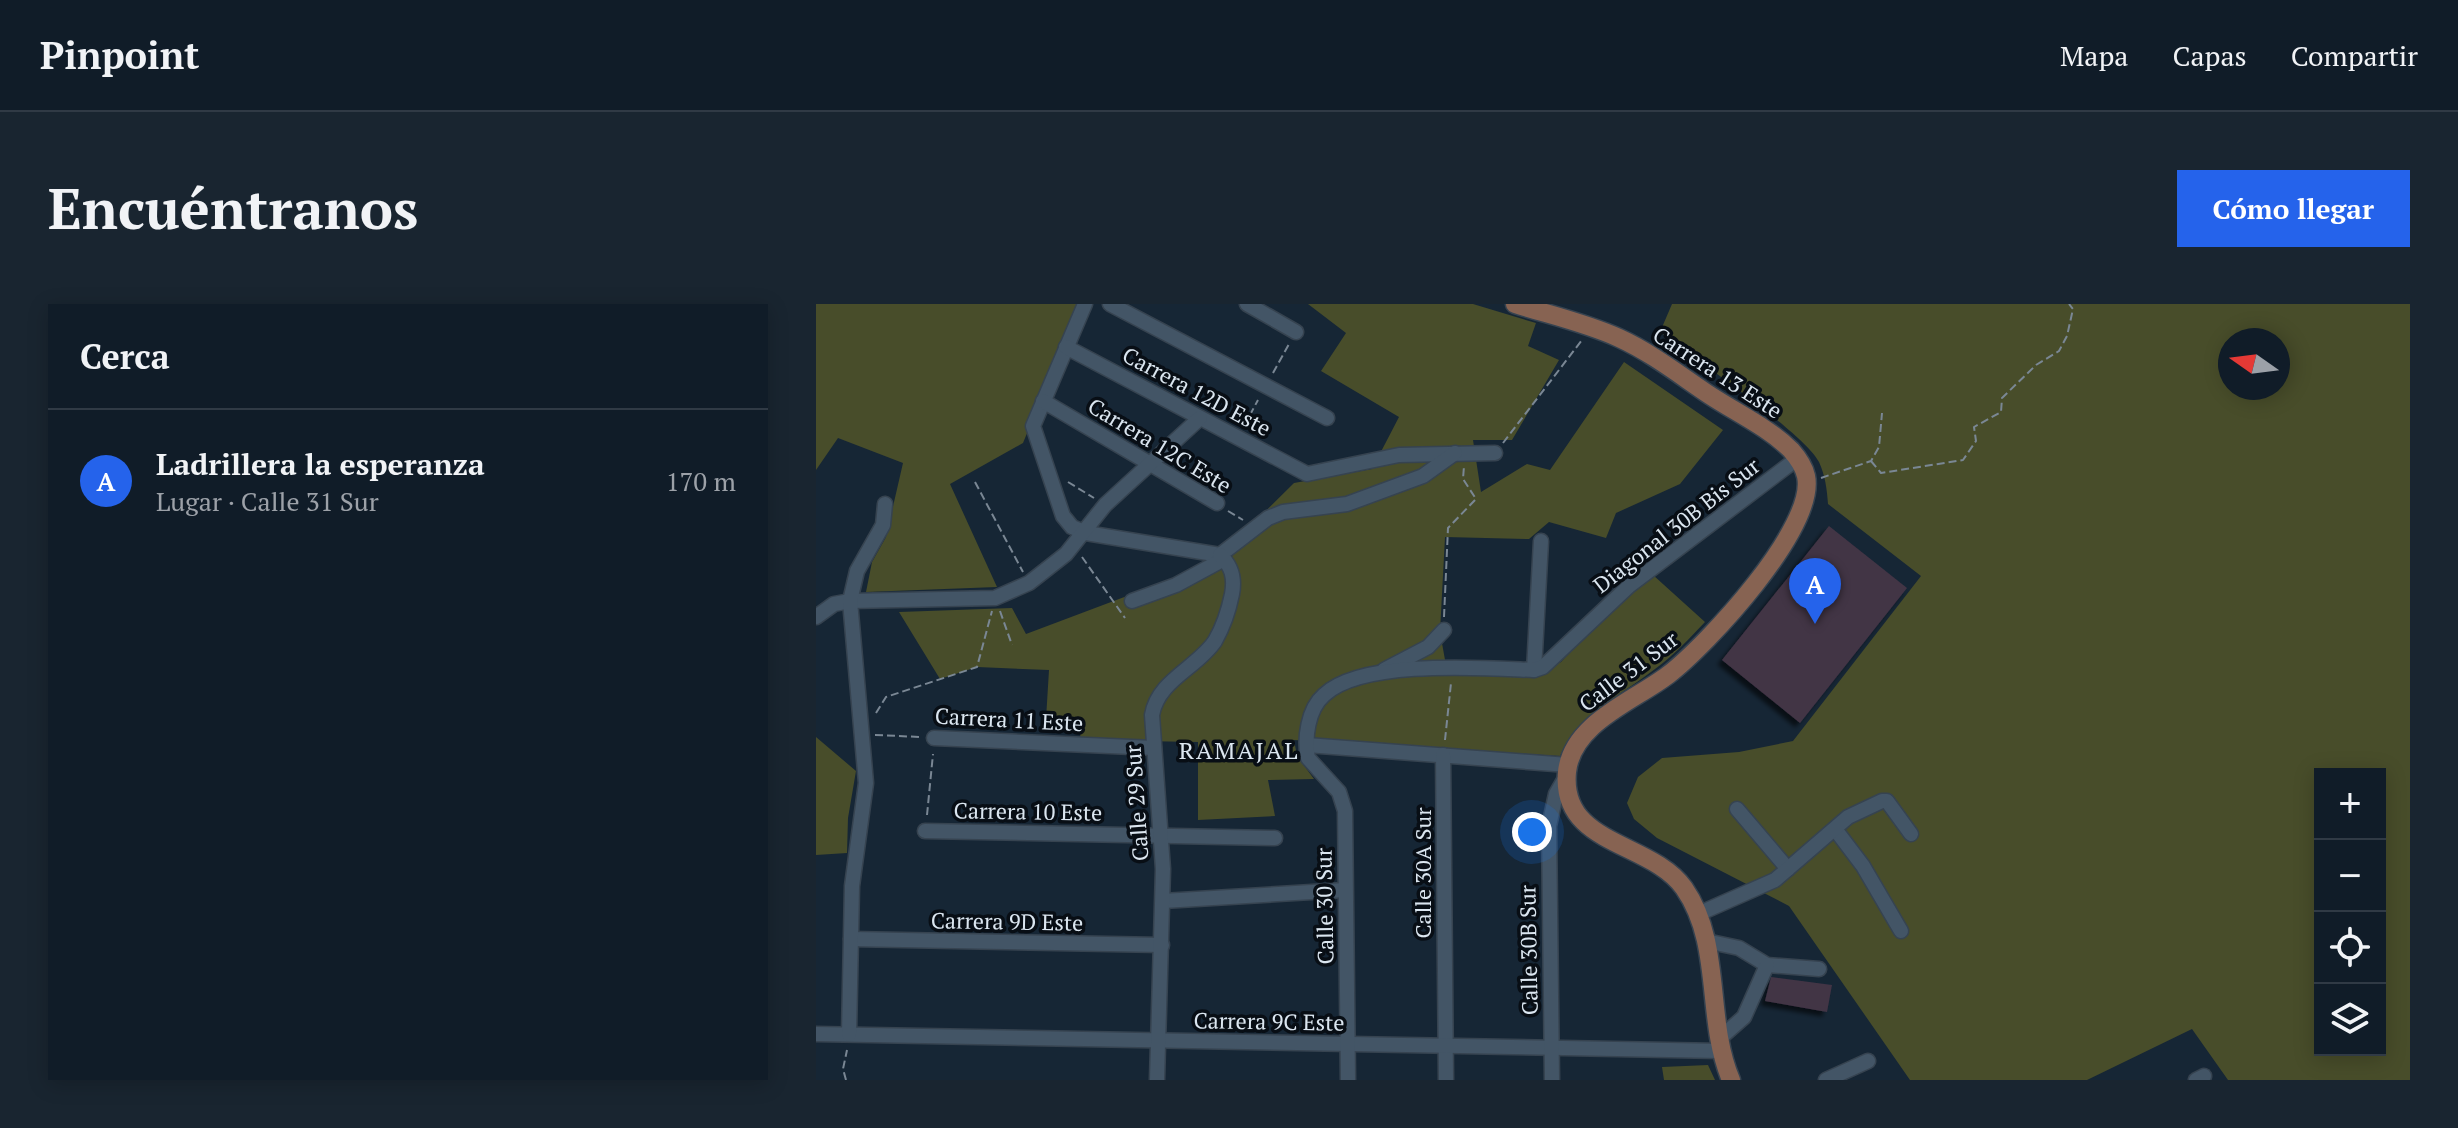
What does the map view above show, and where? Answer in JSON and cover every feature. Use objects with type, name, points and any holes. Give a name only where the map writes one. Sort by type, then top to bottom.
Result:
[{"type":"main road","name":"Carrera 13 Este","points":[[1515,304],[1592,327],[1654,357],[1780,440],[1798,458]]},
{"type":"main road","points":[[1798,458],[1807,480]]},
{"type":"main road","name":"Calle 31 Sur","points":[[1567,770],[1576,746],[1589,729],[1666,677],[1720,626],[1793,530],[1805,504],[1807,480]]},
{"type":"main road","points":[[1567,770],[1572,805],[1583,822],[1598,835],[1665,869],[1683,888],[1698,914],[1706,941],[1720,1045],[1731,1080]]},
{"type":"street","points":[[1085,304],[1033,426],[1063,516],[1072,527],[1086,533],[1222,557]]},
{"type":"street","points":[[1110,304],[1327,418]]},
{"type":"street","points":[[1247,304],[1296,332]]},
{"type":"street","name":"Carrera 12D Este","points":[[1066,347],[1307,474],[1399,455],[1460,453]]},
{"type":"street","name":"Carrera 12C Este","points":[[1043,401],[1217,503]]},
{"type":"street","points":[[816,617],[834,604],[850,601],[995,598],[1029,583],[1074,546],[1105,505],[1200,418]]},
{"type":"street","points":[[1132,601],[1176,585],[1222,557],[1253,527],[1283,512],[1360,500],[1423,476],[1460,453],[1495,453]]},
{"type":"street","name":"Diagonal 30B Bis Sur","points":[[1534,670],[1552,661],[1629,586],[1798,458]]},
{"type":"street","points":[[849,1034],[852,886],[866,783],[850,601],[857,571],[883,525],[885,504]]},
{"type":"street","points":[[1541,541],[1534,670],[1453,666],[1377,674],[1349,681],[1318,700],[1307,745],[1443,755],[1567,770]]},
{"type":"street","name":"Calle 29 Sur","points":[[1157,1080],[1161,1041],[1163,901],[1152,715],[1156,700],[1215,641],[1227,612],[1233,584],[1232,571],[1222,557]]},
{"type":"street","points":[[1377,674],[1428,647],[1444,630]]},
{"type":"street","name":"Carrera 11 Este","points":[[934,738],[1154,748]]},
{"type":"street","name":"Calle 30 Sur","points":[[1307,745],[1311,765],[1333,784],[1343,802],[1348,1080]]},
{"type":"street","name":"Calle 30A Sur","points":[[1443,755],[1446,1080]]},
{"type":"street","name":"Calle 30B Sur","points":[[1552,1080],[1549,826],[1556,794],[1567,770]]},
{"type":"street","points":[[1698,914],[1775,880],[1848,817],[1882,801],[1887,801],[1911,834]]},
{"type":"street","points":[[1737,809],[1788,869]]},
{"type":"street","points":[[1835,829],[1863,866],[1901,931]]},
{"type":"street","name":"Carrera 10 Este","points":[[925,831],[1275,838]]},
{"type":"street","points":[[1163,901],[1345,890]]},
{"type":"street","name":"Carrera 9D Este","points":[[851,939],[1162,945]]},
{"type":"street","points":[[1706,941],[1747,951],[1767,965],[1819,969]]},
{"type":"street","points":[[1720,1045],[1744,1017],[1767,965]]},
{"type":"street","name":"Carrera 9C Este","points":[[816,1034],[1552,1049],[1720,1045]]},
{"type":"street","points":[[1826,1080],[1868,1061]]},
{"type":"path","points":[[1871,461],[1881,473],[1963,460],[1976,441],[1974,427],[2001,412],[2002,398],[2036,365],[2059,351],[2067,336],[2073,309],[2069,304]]},
{"type":"path","points":[[1495,453],[1592,327]]},
{"type":"path","points":[[1807,480],[1840,474],[1871,461],[1879,447],[1882,413]]},
{"type":"path","points":[[1444,630],[1448,528],[1476,499],[1463,479],[1460,453]]},
{"type":"path","points":[[1047,469],[1105,505]]},
{"type":"path","points":[[975,482],[1029,583]]},
{"type":"path","name":"Carrera 12C Este","points":[[1217,503],[1253,527]]},
{"type":"path","points":[[1074,546],[1125,618]]},
{"type":"path","points":[[995,598],[1012,645]]},
{"type":"path","points":[[862,735],[886,697],[977,667],[995,598]]},
{"type":"path","points":[[1443,755],[1453,666]]},
{"type":"path","name":"Carrera 11 Este","points":[[862,735],[934,738]]},
{"type":"path","points":[[925,831],[934,738]]},
{"type":"path","points":[[846,1080],[843,1069],[849,1034]]},
{"type":"green space","points":[[816,304],[1080,304],[1023,443],[950,484],[997,587],[866,592],[872,562],[886,537],[903,463],[838,438],[816,470]]},
{"type":"green space","points":[[1308,304],[1473,304],[1536,323],[1528,346],[1559,360],[1512,440],[1473,440],[1481,492],[1527,464],[1550,470],[1624,362],[1723,430],[1680,484],[1616,513],[1606,538],[1549,522],[1529,539],[1445,537],[1440,632],[1447,671],[1539,673],[1561,662],[1598,620],[1653,575],[1705,622],[1662,664],[1589,717],[1568,741],[1560,756],[1294,740],[1297,756],[1314,779],[1268,780],[1275,816],[1198,820],[1198,742],[1080,740],[1081,724],[1046,719],[1049,670],[977,667],[940,679],[899,612],[1012,608],[1026,634],[1212,564],[1294,483],[1372,469],[1399,417],[1321,371],[1346,333]]},
{"type":"green space","points":[[1672,304],[2410,304],[2410,1080],[2228,1080],[2192,1029],[2087,1080],[1910,1080],[1789,906],[1657,838],[1634,819],[1627,803],[1638,777],[1662,758],[1739,752],[1793,741],[1921,576],[1828,504],[1819,462],[1792,433],[1660,332]]},
{"type":"green space","points":[[816,737],[856,771],[848,818],[847,853],[816,855]]},
{"type":"green space","points":[[1708,1065],[1715,1080],[1664,1080],[1662,1067]]},
{"type":"building","points":[[1829,526],[1907,588],[1800,723],[1722,660]]},
{"type":"building","points":[[1771,977],[1832,985],[1827,1012],[1765,1001]]},
{"type":"place","name":"Ladrillera la esperanza","points":[[1815,624]]},
{"type":"district","name":"RAMAJAL","points":[[1239,750]]}]
